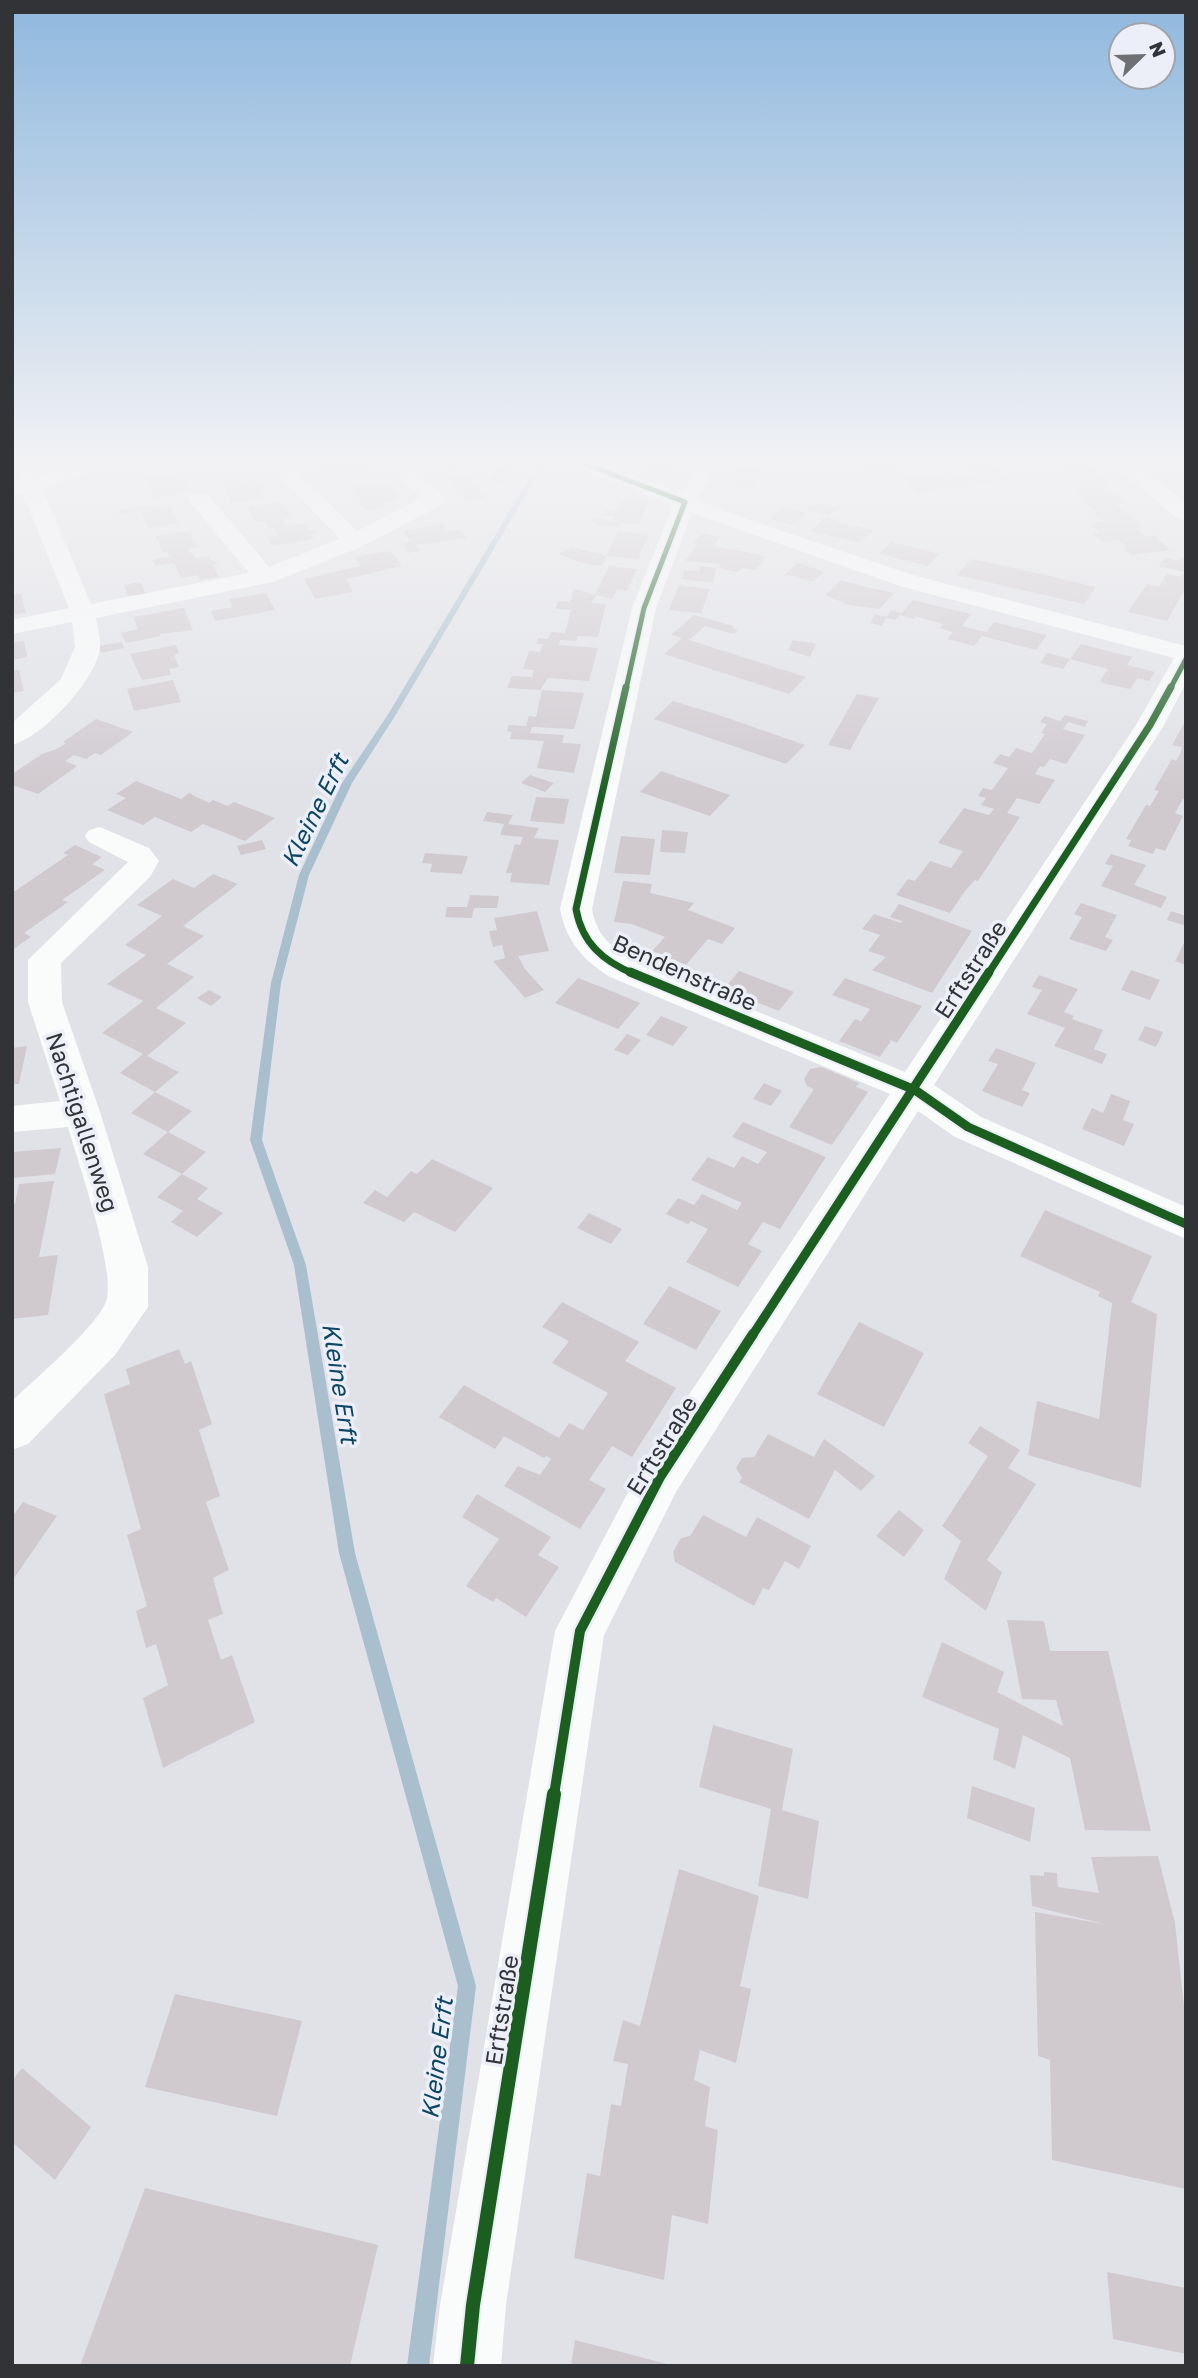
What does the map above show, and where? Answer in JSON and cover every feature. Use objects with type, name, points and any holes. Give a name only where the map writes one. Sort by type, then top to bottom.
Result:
[{"type":"street","points":[[12,737],[50,706],[73,682],[88,647],[83,613],[66,575]]},
{"type":"street","points":[[12,626],[272,575]]},
{"type":"street","name":"Bendenstraße","points":[[657,575],[644,608],[576,909],[579,929],[597,954],[622,969],[915,1090],[968,1127],[1186,1224]]},
{"type":"street","points":[[887,575],[1186,653]]},
{"type":"street","name":"Erftstraße","points":[[467,2366],[476,2291],[580,1631],[660,1477],[915,1090],[1150,725],[1186,659]]},
{"type":"street","name":"Nachtigallenweg","points":[[12,1430],[100,1342],[127,1307],[128,1267],[82,1112],[45,1002],[44,960],[139,870],[145,861],[138,854],[100,836]]},
{"type":"street","points":[[12,1119],[82,1112]]},
{"type":"building","points":[[180,575],[218,575],[219,577],[200,580],[198,575],[181,578]]},
{"type":"building","points":[[321,575],[363,575],[346,579],[353,592],[315,599],[304,579]]},
{"type":"building","points":[[605,575],[634,575],[627,591],[617,590],[612,599],[597,595],[591,603],[606,604],[598,637],[578,636],[576,641],[560,640],[559,645],[598,648],[589,681],[548,678],[540,690],[507,688],[512,676],[532,677],[534,670],[523,669],[529,651],[540,652],[543,644],[536,644],[538,638],[548,639],[551,632],[565,633],[571,610],[555,609],[558,601],[570,602],[575,589],[595,595]]},
{"type":"building","points":[[683,575],[715,575],[713,583],[681,579]]},
{"type":"building","points":[[788,575],[820,575],[813,582]]},
{"type":"building","points":[[957,575],[1045,575],[1096,587],[1084,604]]},
{"type":"building","points":[[1166,575],[1186,575],[1186,587],[1167,621],[1128,612],[1147,584],[1159,587]]},
{"type":"building","points":[[840,580],[894,593],[879,609],[849,605],[825,595]]},
{"type":"building","points":[[141,582],[146,595],[128,596],[124,585]]},
{"type":"building","points":[[679,585],[710,589],[701,613],[669,610]]},
{"type":"building","points":[[266,593],[275,610],[215,621],[211,611],[233,607],[229,599]]},
{"type":"building","points":[[21,594],[26,613],[12,615],[12,595]]},
{"type":"building","points":[[913,600],[971,614],[962,626],[986,632],[994,622],[1047,635],[1036,650],[982,636],[974,646],[947,639],[953,632],[939,628],[943,624],[915,616],[913,619],[900,615],[895,620],[886,618],[882,626],[870,623],[875,614],[887,617],[891,610],[902,613]]},
{"type":"building","points":[[184,608],[193,630],[159,634],[161,636],[126,643],[121,633],[138,629],[133,617]]},
{"type":"building","points":[[694,615],[734,626],[732,628],[738,630],[733,634],[705,626],[689,640],[806,677],[789,694],[664,654],[682,638],[671,635]]},
{"type":"building","points":[[793,640],[816,644],[810,657],[788,650]]},
{"type":"building","points":[[24,641],[27,657],[12,660],[12,643]]},
{"type":"building","points":[[122,642],[124,648],[101,653],[99,646]]},
{"type":"building","points":[[1081,644],[1132,657],[1127,665],[1155,672],[1149,681],[1138,678],[1130,689],[1102,683],[1100,681],[1108,669],[1070,659]]},
{"type":"building","points":[[176,645],[179,653],[174,655],[179,667],[169,669],[171,675],[142,680],[130,654]]},
{"type":"building","points":[[1047,653],[1070,659],[1063,669],[1040,663]]},
{"type":"building","points":[[19,670],[24,691],[12,693],[12,671]]},
{"type":"building","points":[[173,680],[181,702],[134,711],[127,689]]},
{"type":"building","points":[[542,690],[584,693],[574,729],[532,727],[530,733],[564,735],[562,743],[581,744],[574,773],[537,768],[544,741],[510,739],[512,732],[507,731],[509,725],[526,726],[529,716],[536,717]]},
{"type":"building","points":[[857,694],[879,698],[850,750],[828,745]]},
{"type":"building","points":[[673,701],[805,745],[786,764],[654,719]]},
{"type":"building","points":[[1065,715],[1088,721],[1085,727],[1068,722],[1063,729],[1085,735],[1066,764],[1050,759],[1044,767],[1040,766],[1035,774],[1055,780],[1039,804],[1017,798],[1007,813],[1020,817],[978,881],[975,880],[965,891],[950,913],[896,895],[908,879],[915,881],[930,861],[951,868],[963,851],[938,843],[964,808],[989,815],[994,809],[981,805],[986,798],[978,796],[983,788],[992,790],[1008,768],[993,763],[1000,754],[1009,757],[1016,748],[1032,753],[1045,734],[1041,733],[1047,724],[1040,722],[1045,716],[1060,721]]},
{"type":"building","points":[[96,719],[133,732],[101,755],[95,753],[86,759],[74,755],[65,761],[77,766],[38,794],[12,787],[12,774],[42,754],[57,749]]},
{"type":"building","points":[[1186,720],[1186,800],[1183,799],[1175,813],[1183,816],[1165,851],[1156,848],[1153,854],[1128,846],[1131,840],[1126,839],[1146,805],[1150,806],[1159,791],[1154,790],[1172,759],[1176,761],[1180,754],[1182,747],[1172,745]]},
{"type":"building","points":[[661,771],[730,795],[710,816],[640,792]]},
{"type":"building","points":[[530,775],[554,783],[545,792],[521,783]]},
{"type":"building","points":[[136,781],[181,799],[189,793],[209,803],[213,800],[228,806],[234,802],[275,818],[245,841],[203,824],[191,832],[155,817],[143,825],[107,810],[126,798],[116,794]]},
{"type":"building","points":[[536,797],[569,799],[564,824],[530,821]]},
{"type":"building","points":[[487,812],[513,815],[508,824],[539,828],[534,838],[559,840],[549,885],[510,882],[512,873],[506,873],[515,844],[520,845],[523,837],[500,835],[504,824],[483,821]]},
{"type":"building","points":[[662,830],[688,832],[685,853],[660,852]]},
{"type":"building","points":[[621,836],[655,839],[650,875],[614,873]]},
{"type":"building","points":[[262,840],[266,849],[241,855],[237,846]]},
{"type":"building","points":[[75,845],[102,857],[92,864],[105,870],[62,900],[68,902],[24,933],[31,937],[12,950],[12,893],[68,855],[63,853]]},
{"type":"building","points":[[425,853],[468,856],[462,874],[430,872],[432,864],[422,863]]},
{"type":"building","points":[[1111,854],[1146,865],[1134,885],[1167,897],[1161,908],[1101,886],[1113,866],[1105,864]]},
{"type":"building","points":[[213,874],[238,884],[183,926],[204,936],[167,964],[194,977],[156,1008],[186,1023],[147,1056],[179,1072],[155,1092],[120,1073],[143,1054],[102,1033],[143,1001],[107,984],[146,955],[125,945],[162,916],[137,905],[173,879],[194,888]]},
{"type":"building","points":[[623,881],[652,884],[650,893],[694,903],[688,910],[735,928],[722,944],[708,939],[686,965],[652,951],[665,937],[632,924],[614,922]]},
{"type":"building","points":[[470,895],[499,896],[497,908],[474,908],[472,918],[445,917],[447,907],[467,907]]},
{"type":"building","points":[[1081,903],[1117,915],[1105,937],[1113,940],[1106,951],[1069,939],[1082,917],[1074,914]]},
{"type":"building","points":[[899,904],[972,931],[932,993],[872,970],[886,957],[868,951],[880,935],[862,929],[874,914],[901,923],[902,921],[890,917]]},
{"type":"building","points":[[537,911],[549,951],[518,956],[525,969],[544,990],[525,998],[493,961],[505,958],[502,945],[493,947],[489,931],[497,930],[494,918]]},
{"type":"building","points":[[1171,911],[1186,916],[1186,926],[1167,920]]},
{"type":"building","points":[[1186,939],[1186,965],[1175,961]]},
{"type":"building","points":[[1131,970],[1160,980],[1150,1000],[1121,990]]},
{"type":"building","points":[[739,971],[794,992],[779,1011],[724,989]]},
{"type":"building","points":[[1039,975],[1078,989],[1064,1012],[1074,1016],[1072,1019],[1103,1030],[1094,1049],[1107,1054],[1102,1064],[1054,1046],[1065,1028],[1027,1014],[1042,990],[1032,987]]},
{"type":"building","points":[[578,978],[640,1003],[618,1029],[555,1003]]},
{"type":"building","points":[[845,978],[922,1006],[897,1043],[888,1039],[891,1041],[880,1057],[839,1041],[855,1019],[861,1021],[857,1027],[870,1009],[832,995]]},
{"type":"building","points":[[209,990],[222,997],[211,1006],[197,998]]},
{"type":"building","points":[[661,1016],[688,1027],[673,1046],[646,1035]]},
{"type":"building","points":[[1145,1026],[1163,1032],[1156,1047],[1138,1040]]},
{"type":"building","points":[[627,1034],[641,1040],[628,1055],[614,1050]]},
{"type":"building","points":[[27,1046],[19,1084],[12,1084],[12,1048]]},
{"type":"building","points":[[996,1048],[1036,1063],[1022,1090],[1030,1093],[1022,1107],[982,1091],[998,1064],[988,1061]]},
{"type":"building","points":[[821,1067],[859,1083],[856,1087],[868,1092],[832,1145],[789,1127],[814,1089],[807,1086],[804,1079],[810,1069]]},
{"type":"building","points":[[764,1083],[782,1091],[771,1106],[753,1099]]},
{"type":"building","points":[[155,1092],[192,1111],[168,1132],[131,1113]]},
{"type":"building","points":[[1111,1094],[1130,1101],[1123,1120],[1134,1124],[1124,1146],[1082,1129],[1092,1108],[1103,1113]]},
{"type":"building","points":[[743,1122],[826,1157],[780,1229],[763,1222],[748,1244],[762,1251],[738,1287],[686,1262],[708,1229],[666,1214],[678,1198],[694,1205],[702,1194],[737,1210],[742,1203],[691,1180],[708,1157],[734,1168],[742,1156],[758,1164],[767,1152],[732,1137]]},
{"type":"building","points":[[168,1132],[206,1152],[182,1174],[143,1154]]},
{"type":"building","points":[[61,1148],[55,1174],[12,1178],[12,1152]]},
{"type":"building","points":[[432,1159],[493,1188],[455,1232],[414,1212],[404,1222],[363,1203],[375,1190],[387,1197],[411,1171],[417,1174]]},
{"type":"building","points":[[182,1174],[208,1188],[197,1199],[223,1213],[197,1237],[171,1222],[183,1211],[157,1197]]},
{"type":"building","points":[[54,1181],[39,1257],[58,1255],[48,1315],[12,1319],[12,1204],[15,1204],[19,1184]]},
{"type":"building","points":[[1045,1210],[1152,1256],[1131,1302],[1157,1314],[1141,1488],[1028,1455],[1037,1401],[1099,1419],[1112,1303],[1098,1296],[1100,1292],[1020,1256]]},
{"type":"building","points":[[589,1213],[622,1229],[611,1244],[577,1228]]},
{"type":"building","points":[[669,1286],[721,1311],[696,1350],[643,1324]]},
{"type":"building","points":[[562,1302],[639,1342],[625,1361],[676,1388],[632,1457],[612,1446],[589,1480],[606,1489],[580,1529],[504,1486],[518,1466],[540,1475],[551,1459],[546,1456],[544,1458],[504,1436],[495,1449],[439,1417],[464,1385],[559,1438],[569,1423],[583,1430],[608,1393],[552,1363],[569,1341],[542,1327]]},
{"type":"building","points":[[859,1322],[924,1353],[884,1427],[817,1394]]},
{"type":"building","points":[[179,1349],[185,1364],[191,1361],[212,1424],[199,1430],[220,1496],[206,1502],[229,1570],[213,1578],[223,1614],[208,1620],[221,1660],[232,1655],[255,1722],[163,1768],[143,1698],[168,1685],[156,1644],[146,1648],[136,1611],[147,1606],[127,1535],[141,1529],[104,1394],[130,1384],[126,1369]]},
{"type":"building","points":[[980,1426],[1020,1450],[1008,1468],[1036,1484],[987,1560],[1002,1572],[986,1611],[944,1579],[961,1541],[942,1526],[988,1456],[968,1443]]},
{"type":"building","points":[[768,1434],[814,1457],[824,1439],[875,1476],[861,1491],[835,1470],[809,1519],[739,1482],[742,1478],[736,1468],[742,1458],[754,1457]]},
{"type":"building","points":[[477,1494],[551,1537],[538,1555],[559,1567],[526,1617],[496,1598],[493,1602],[466,1586],[499,1539],[462,1517]]},
{"type":"building","points":[[23,1502],[57,1516],[12,1581],[12,1517]]},
{"type":"building","points":[[899,1510],[924,1530],[904,1557],[876,1536]]},
{"type":"building","points":[[703,1515],[746,1537],[757,1517],[811,1546],[799,1569],[785,1561],[769,1590],[763,1588],[754,1606],[675,1562],[673,1552],[681,1538],[690,1536]]},
{"type":"building","points":[[1007,1620],[1044,1621],[1050,1651],[1108,1651],[1151,1831],[1085,1830],[1070,1758],[1023,1735],[1015,1769],[993,1759],[999,1729],[922,1697],[942,1642],[1004,1672],[997,1692],[1063,1726],[1056,1700],[1022,1699]]},
{"type":"building","points":[[713,1725],[793,1749],[782,1810],[819,1821],[808,1899],[758,1886],[771,1809],[699,1787]]},
{"type":"building","points":[[972,1786],[1035,1808],[1030,1842],[967,1818]]},
{"type":"building","points":[[1158,1856],[1175,1923],[1186,2025],[1186,2189],[1052,2160],[1050,2060],[1038,2056],[1035,1912],[1104,1924],[1032,1906],[1030,1875],[1057,1873],[1058,1887],[1099,1893],[1091,1857]]},
{"type":"building","points":[[679,1869],[759,1896],[740,1986],[751,1989],[736,2063],[700,2050],[694,2080],[710,2087],[705,2126],[718,2130],[708,2224],[672,2215],[664,2280],[574,2258],[587,2173],[600,2176],[611,2104],[621,2106],[628,2064],[613,2061],[623,2020],[640,2026]]},
{"type":"building","points":[[175,1994],[302,2021],[277,2116],[145,2087]]},
{"type":"building","points":[[22,2068],[91,2127],[55,2180],[12,2142],[12,2081]]},
{"type":"building","points":[[145,2188],[378,2245],[350,2366],[80,2366]]},
{"type":"building","points":[[1107,2272],[1186,2288],[1186,2354],[1113,2339]]},
{"type":"building","points":[[575,2340],[671,2365],[671,2366],[571,2366]]},
{"type":"waterway","name":"Kleine Erft","points":[[418,2366],[467,1986],[347,1553],[300,1265],[256,1140],[276,983],[304,875],[347,783],[391,716],[475,575]]},
{"type":"cycle path","points":[[657,575],[644,608],[576,909],[581,930],[590,945],[622,969],[915,1090],[968,1127],[1186,1224]]},
{"type":"cycle path","points":[[467,2366],[473,2305],[580,1631],[660,1477],[1150,725],[1186,659]]}]
